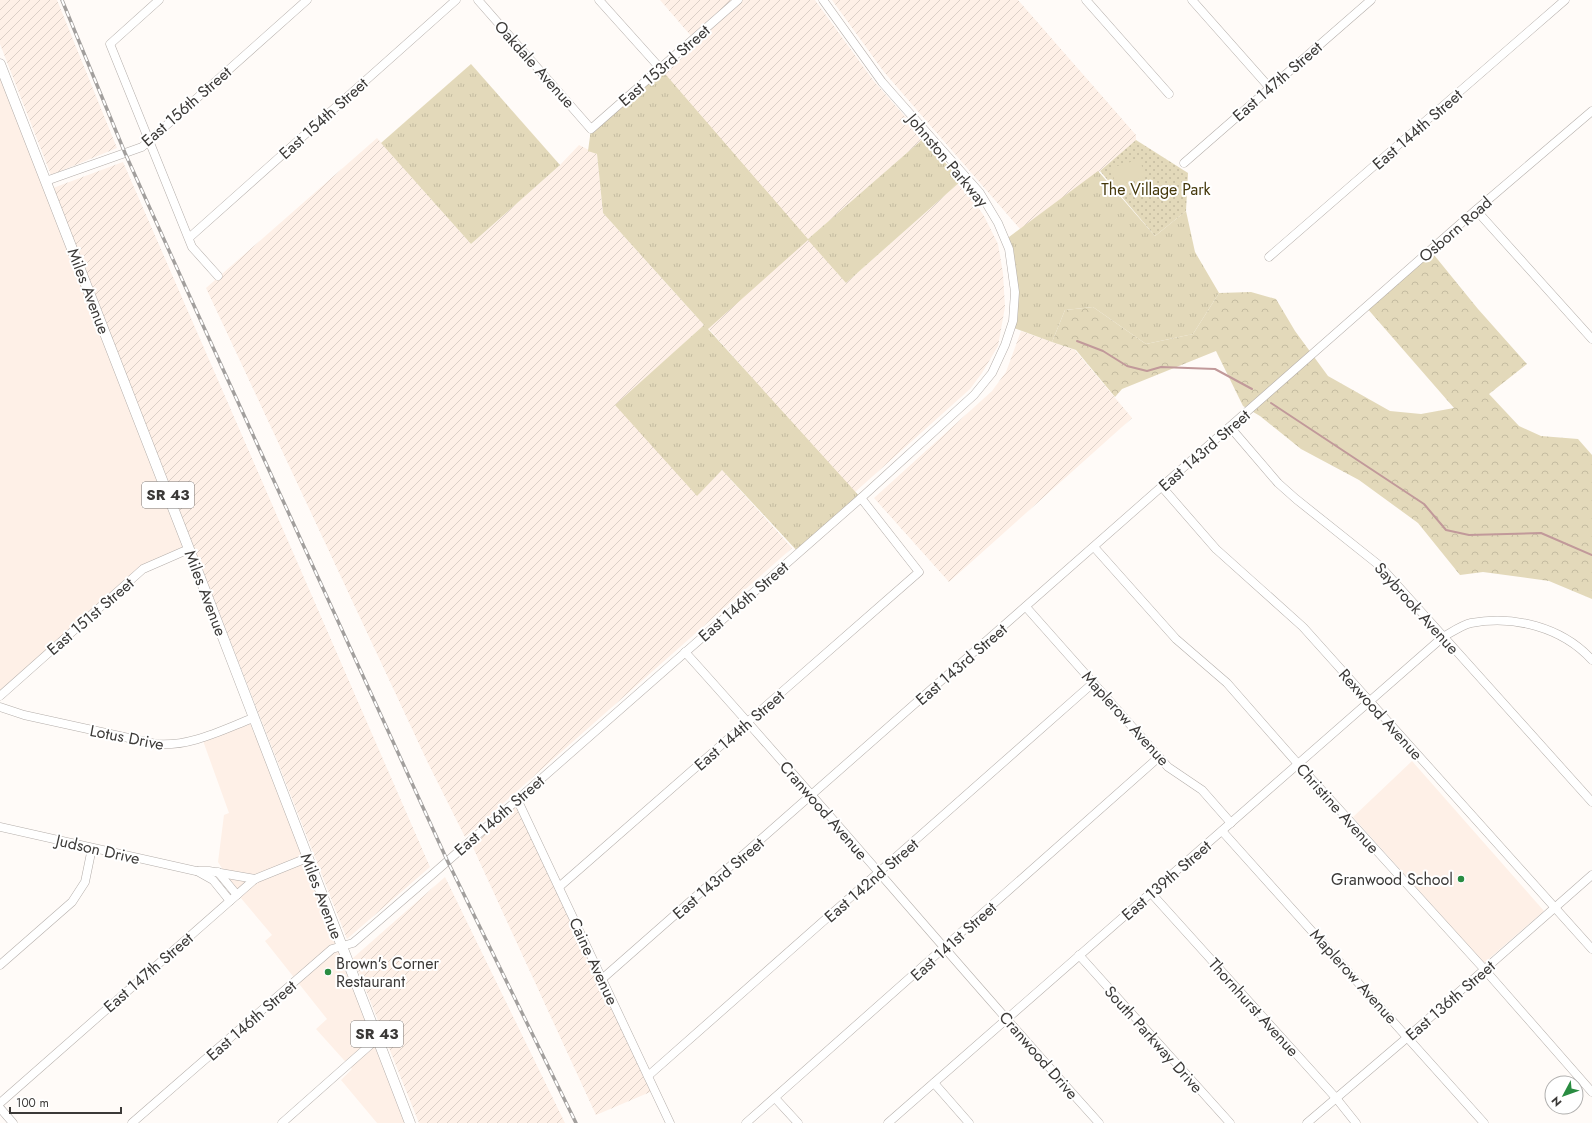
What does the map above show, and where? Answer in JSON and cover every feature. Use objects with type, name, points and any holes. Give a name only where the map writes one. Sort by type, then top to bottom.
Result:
[{"type":"main road","name":"Miles Avenue","points":[[0,64],[410,1123]]},
{"type":"street","points":[[159,0],[110,44],[190,237],[192,247],[218,276]]},
{"type":"street","name":"East 156th Street","points":[[46,181],[142,147],[307,0]]},
{"type":"street","name":"East 154th Street","points":[[190,237],[456,0]]},
{"type":"street","name":"Oakdale Avenue","points":[[478,0],[591,129]]},
{"type":"street","points":[[599,0],[660,68]]},
{"type":"street","name":"East 153rd Street","points":[[591,129],[738,0]]},
{"type":"street","name":"Johnston Parkway","points":[[823,0],[882,82],[980,193],[998,223],[1009,249],[1015,292],[1013,321],[1005,345],[992,373],[974,396],[861,498]]},
{"type":"street","points":[[1086,0],[1169,94]]},
{"type":"street","points":[[1192,0],[1269,87]]},
{"type":"street","name":"East 147th Street","points":[[1184,163],[1370,0]]},
{"type":"street","name":"East 144th Street","points":[[1269,257],[1565,0]]},
{"type":"street","name":"Osborn Road","points":[[1319,348],[1476,210],[1592,111]]},
{"type":"street","points":[[1476,210],[1591,336]]},
{"type":"street","name":"East 143rd Street","points":[[602,979],[1319,348]]},
{"type":"street","name":"Saybrook Avenue","points":[[1230,427],[1278,483],[1380,566],[1592,802]]},
{"type":"street","name":"Rexwood Avenue","points":[[1162,487],[1216,549],[1303,627],[1592,949]]},
{"type":"street","name":"East 144th Street","points":[[559,887],[919,572],[861,498]]},
{"type":"street","name":"East 146th Street","points":[[132,1123],[332,949],[353,943],[861,498]]},
{"type":"street","name":"Christine Avenue","points":[[1094,547],[1166,627],[1227,683],[1298,764],[1485,970],[1592,1092]]},
{"type":"street","name":"East 151st Street","points":[[0,696],[143,569],[189,549]]},
{"type":"street","name":"Maplerow Avenue","points":[[1026,607],[1168,767],[1202,790],[1231,823]]},
{"type":"street","name":"East 139th Street","points":[[888,1123],[1444,637],[1470,623],[1497,620],[1521,622],[1545,628],[1582,649],[1592,660]]},
{"type":"street","name":"Cranwood Avenue","points":[[685,652],[979,986]]},
{"type":"street","name":"East 142nd Street","points":[[648,1076],[1093,683]]},
{"type":"street","name":"Lotus Drive","points":[[0,706],[24,715],[156,744],[173,746],[196,740],[253,718]]},
{"type":"street","name":"East 141st Street","points":[[746,1123],[1159,757]]},
{"type":"street","name":"Caine Avenue","points":[[517,799],[670,1123]]},
{"type":"street","name":"Judson Drive","points":[[0,827],[196,871],[218,872],[255,879]]},
{"type":"street","name":"Maplerow Avenue","points":[[1222,831],[1408,1036],[1484,1123]]},
{"type":"street","points":[[0,965],[72,902],[85,882],[92,848]]},
{"type":"street","name":"East 147th Street","points":[[0,1103],[255,879],[307,858]]},
{"type":"street","name":"Judson Drive","points":[[196,871],[213,880],[230,901]]},
{"type":"street","points":[[218,872],[237,895]]},
{"type":"street","name":"East 136th Street","points":[[1307,1123],[1485,970],[1592,875]]},
{"type":"street","name":"Thornhurst Avenue","points":[[1150,893],[1336,1098],[1356,1123]]},
{"type":"street","name":"South Parkway Drive","points":[[1079,955],[1230,1123]]},
{"type":"street","name":"Cranwood Drive","points":[[979,986],[1006,1020],[1099,1123]]},
{"type":"street","points":[[282,1123],[378,1038]]},
{"type":"street","points":[[934,1084],[969,1123]]},
{"type":"street","points":[[774,1098],[798,1123]]},
{"type":"street","points":[[0,1108],[13,1123]]},
{"type":"shaded area","points":[[0,0],[57,0],[117,148],[51,175],[0,44]]},
{"type":"shaded area","points":[[660,0],[815,0],[873,80],[924,138],[808,239],[846,283],[961,181],[984,216],[998,244],[1003,273],[1005,307],[998,346],[982,373],[970,389],[854,493],[708,328],[664,74],[698,44]]},
{"type":"shaded area","points":[[832,0],[1018,0],[1136,135],[1136,140],[1100,171],[1020,229],[884,72]]},
{"type":"shaded area","points":[[0,64],[189,549],[143,569],[0,696]]},
{"type":"shaded area","points":[[377,138],[471,244],[560,165],[579,145],[597,154],[603,213],[704,325],[616,405],[697,495],[722,470],[792,548],[465,837],[428,763],[206,288]]},
{"type":"shaded area","points":[[123,162],[430,867],[347,939],[53,188]]},
{"type":"shaded area","points":[[1021,331],[1075,350],[1132,418],[949,582],[874,498],[992,391],[1006,372]]},
{"type":"shaded area","points":[[253,718],[410,1123],[377,1123],[341,1080],[352,1069],[316,1029],[327,1019],[265,941],[272,935],[240,897],[218,862],[224,815],[229,813],[202,738]]},
{"type":"shaded area","points":[[1412,761],[1544,911],[1484,963],[1353,817]]},
{"type":"shaded area","points":[[517,799],[655,1090],[596,1115],[470,841]]},
{"type":"shaded area","points":[[445,877],[565,1123],[419,1123],[353,958]]},
{"type":"green space","points":[[471,64],[560,165],[471,244],[381,143]]},
{"type":"green space","points":[[660,68],[808,239],[924,138],[961,181],[846,283],[808,240],[708,329],[861,498],[799,553],[722,470],[697,496],[615,405],[704,325],[603,213],[597,154],[588,151],[591,129]]},
{"type":"green space","name":"The Village Park","points":[[1136,140],[1188,173],[1186,211],[1155,236],[1100,171]]},
{"type":"green space","points":[[1140,159],[1145,177],[1116,186],[1111,168]]},
{"type":"green space","points":[[1098,171],[1155,236],[1186,211],[1195,252],[1219,293],[1193,334],[1146,344],[1093,307],[1065,310],[1052,342],[1011,327],[1015,292],[1005,240]]},
{"type":"green space","points":[[1430,250],[1478,309],[1527,364],[1489,394],[1519,426],[1541,436],[1578,439],[1592,455],[1592,599],[1549,581],[1483,572],[1460,575],[1418,523],[1359,480],[1301,449],[1260,416],[1243,406],[1216,351],[1122,389],[1115,397],[1076,350],[1052,342],[1065,310],[1093,307],[1146,344],[1193,334],[1219,293],[1251,292],[1276,299],[1295,331],[1328,376],[1390,411],[1421,414],[1454,408],[1366,307]]},
{"type":"waterway","points":[[1077,341],[1103,351],[1127,366],[1147,371],[1161,367],[1215,369],[1252,389]]},
{"type":"waterway","points":[[1271,403],[1424,504],[1446,530],[1469,535],[1541,533],[1592,555]]},
{"type":"railway","points":[[62,0],[125,153],[447,860],[576,1123]]},
{"type":"place","name":"Granwood School","points":[[1461,879]]},
{"type":"place","name":"Brown's Corner Restaurant","points":[[328,972]]}]
